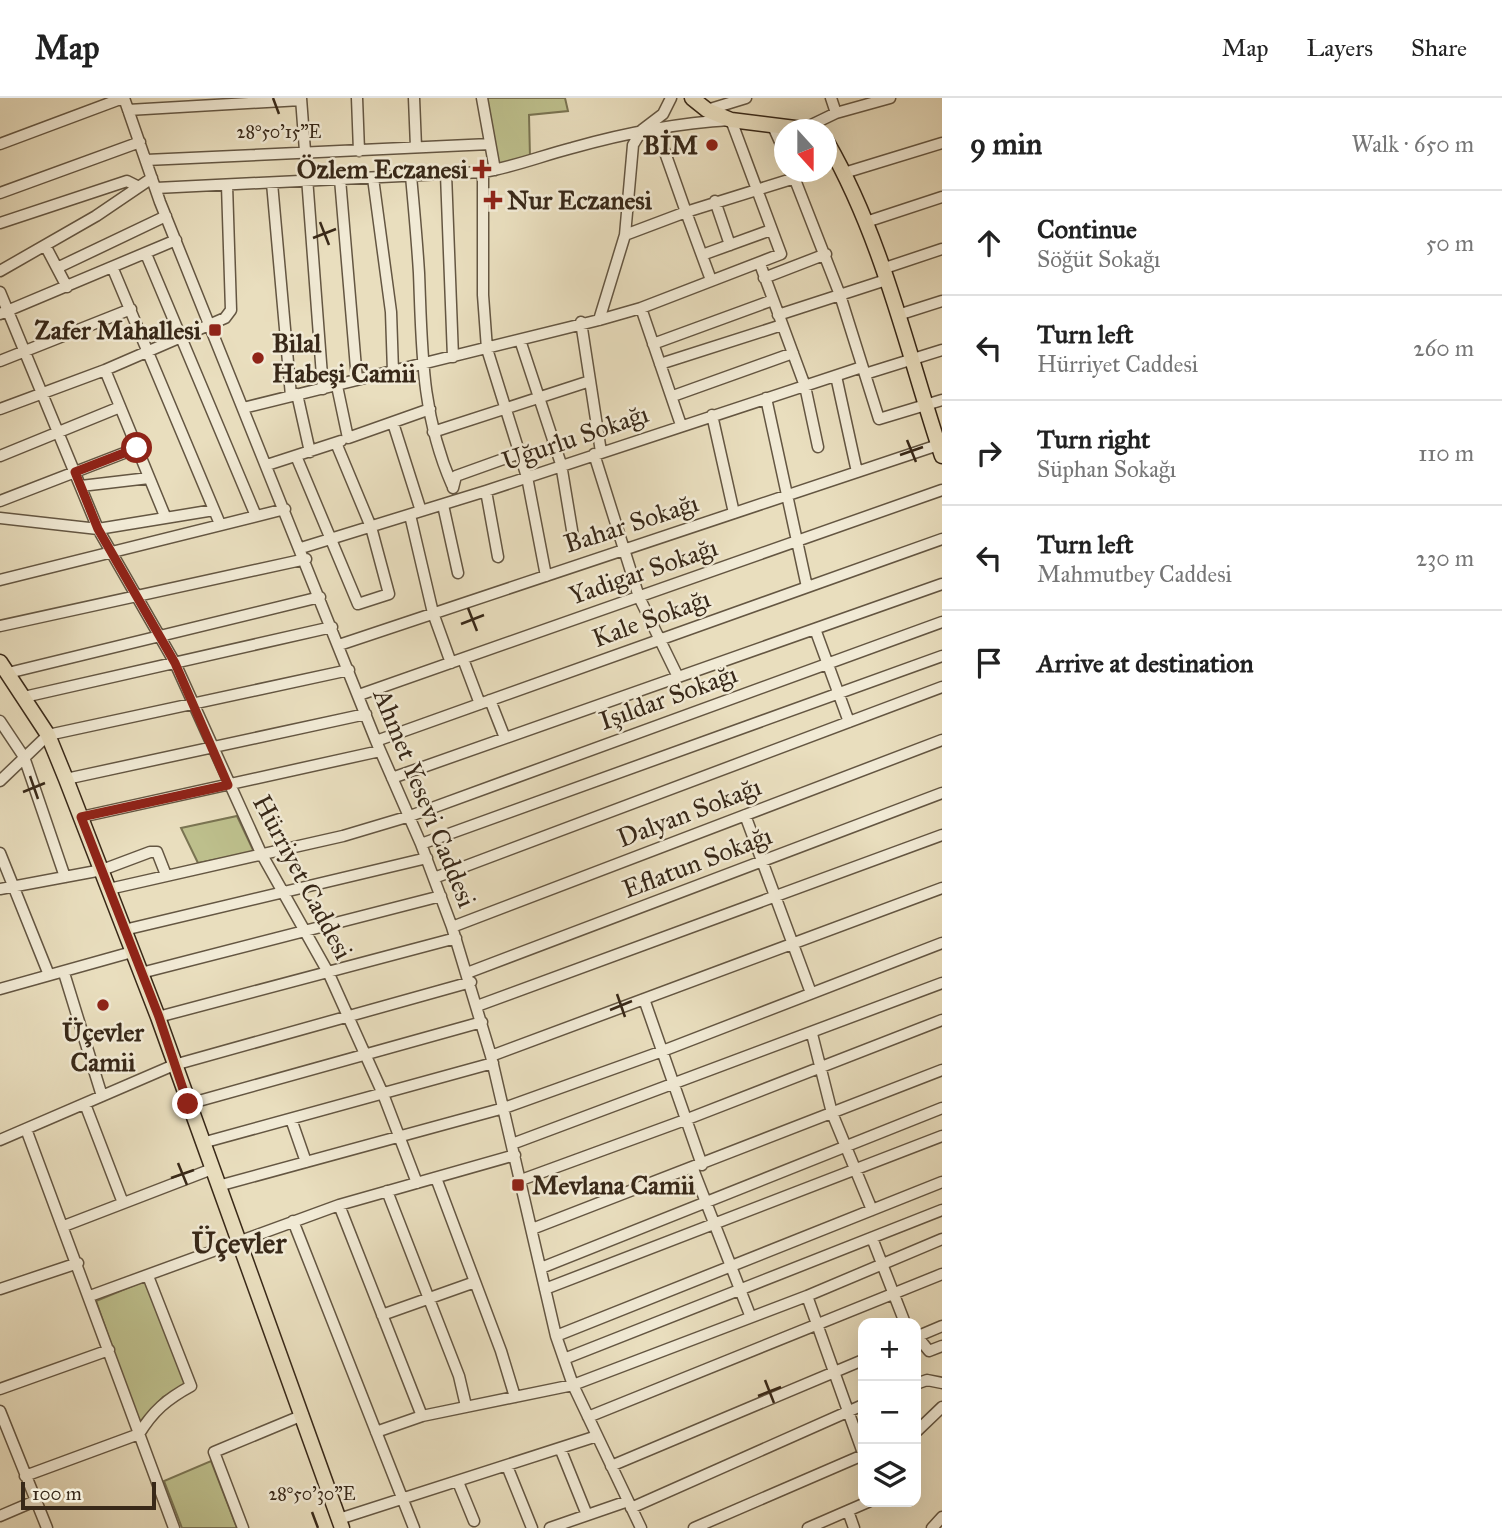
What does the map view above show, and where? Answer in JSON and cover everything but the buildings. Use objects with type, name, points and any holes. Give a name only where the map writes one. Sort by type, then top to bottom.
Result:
[{"type":"main road","points":[[692,98],[707,110],[731,120],[772,124]]},
{"type":"main road","points":[[837,160],[866,222],[941,450]]},
{"type":"main road","points":[[4,668],[48,736],[102,870],[159,1017],[341,1524]]},
{"type":"street","name":"Ahmet Yesevi Caddesi","points":[[124,98],[166,216],[378,746],[410,816],[441,896],[469,977],[492,1060],[556,1336],[573,1385],[641,1528]]},
{"type":"street","points":[[0,144],[124,98]]},
{"type":"street","points":[[357,98],[359,150]]},
{"type":"street","points":[[414,98],[416,148]]},
{"type":"street","points":[[482,98],[495,170]]},
{"type":"street","points":[[599,320],[625,235],[633,145],[642,130],[663,114],[671,98]]},
{"type":"street","points":[[707,110],[746,98]]},
{"type":"street","points":[[831,98],[836,113]]},
{"type":"street","points":[[825,119],[836,113],[890,98]]},
{"type":"street","points":[[128,110],[301,99],[323,389]]},
{"type":"street","points":[[0,271],[46,247],[139,187],[154,183],[227,185],[483,172],[656,127],[731,120],[787,269]]},
{"type":"street","points":[[772,124],[774,128]]},
{"type":"street","points":[[656,127],[711,280]]},
{"type":"street","points":[[0,193],[139,142]]},
{"type":"street","points":[[844,173],[942,143]]},
{"type":"street","points":[[146,160],[490,144]]},
{"type":"street","points":[[483,172],[486,349],[527,477],[546,576]]},
{"type":"street","points":[[446,174],[453,357]]},
{"type":"street","points":[[411,176],[419,272],[421,365],[433,432],[457,500]]},
{"type":"street","points":[[373,178],[391,312],[393,372]]},
{"type":"street","points":[[340,179],[357,380]]},
{"type":"street","points":[[0,223],[127,181],[139,187]]},
{"type":"street","points":[[625,235],[715,201],[777,182]]},
{"type":"street","points":[[797,182],[840,295],[880,419],[942,400]]},
{"type":"street","points":[[272,183],[294,395],[310,452]]},
{"type":"street","points":[[0,409],[105,370],[225,318],[231,310],[227,185]]},
{"type":"street","points":[[866,222],[942,197]]},
{"type":"street","points":[[715,201],[730,245]]},
{"type":"street","points":[[59,267],[166,216]]},
{"type":"street","points":[[702,255],[771,230]]},
{"type":"street","points":[[4,313],[176,240]]},
{"type":"street","points":[[46,247],[59,267],[67,287]]},
{"type":"street","points":[[660,364],[780,320],[942,250]]},
{"type":"street","points":[[146,254],[256,516]]},
{"type":"street","points":[[243,408],[641,308],[781,254]]},
{"type":"street","points":[[764,278],[825,254]]},
{"type":"street","points":[[760,264],[805,386],[818,447]]},
{"type":"street","points":[[113,269],[220,524]]},
{"type":"street","name":"Hürriyet Caddesi","points":[[0,292],[4,313],[26,351],[98,529],[175,663],[192,706],[261,853],[307,930],[329,974],[383,1094],[417,1183]]},
{"type":"street","points":[[653,344],[773,300]]},
{"type":"street","points":[[898,315],[942,301]]},
{"type":"street","points":[[641,308],[681,425]]},
{"type":"street","points":[[0,361],[131,310]]},
{"type":"street","points":[[581,322],[597,453],[623,550],[639,597],[678,677]]},
{"type":"street","points":[[520,340],[561,464],[573,536]]},
{"type":"street","name":"Uğurlu Sokağı","points":[[0,626],[138,596],[303,554],[330,540],[712,415],[836,376],[942,350]]},
{"type":"street","points":[[673,396],[793,353]]},
{"type":"street","points":[[105,370],[165,516]]},
{"type":"street","points":[[836,376],[857,472]]},
{"type":"street","points":[[433,432],[590,382]]},
{"type":"street","points":[[337,386],[348,438]]},
{"type":"street","points":[[766,398],[807,587]]},
{"type":"street","points":[[0,456],[120,407]]},
{"type":"street","points":[[267,465],[430,409]]},
{"type":"street","points":[[712,415],[734,513]]},
{"type":"street","points":[[393,423],[421,511]]},
{"type":"street","points":[[296,456],[358,604],[388,594],[372,527],[336,443]]},
{"type":"street","points":[[0,501],[137,448]]},
{"type":"street","name":"Bahar Sokağı","points":[[339,645],[857,472],[941,450]]},
{"type":"street","points":[[452,485],[456,476],[520,453]]},
{"type":"street","points":[[81,486],[149,478]]},
{"type":"street","name":"Yadigar Sokağı","points":[[359,695],[942,490]]},
{"type":"street","points":[[486,491],[498,557]]},
{"type":"street","points":[[443,505],[458,573]]},
{"type":"street","points":[[0,580],[111,550],[285,509]]},
{"type":"street","points":[[0,518],[98,529],[214,510]]},
{"type":"street","points":[[410,515],[433,613],[451,663]]},
{"type":"street","name":"Kale Sokağı","points":[[81,817],[228,785],[378,746],[485,702],[942,539]]},
{"type":"street","points":[[392,778],[942,584]]},
{"type":"street","points":[[4,668],[320,597]]},
{"type":"street","name":"Işıldar Sokağı","points":[[109,890],[342,836],[410,816],[942,622]]},
{"type":"street","points":[[24,697],[332,627]]},
{"type":"street","points":[[815,629],[849,722]]},
{"type":"street","points":[[421,844],[942,656]]},
{"type":"street","points":[[463,659],[505,738]]},
{"type":"street","points":[[0,780],[48,736],[349,670]]},
{"type":"street","points":[[434,878],[942,687]]},
{"type":"street","points":[[66,779],[366,714]]},
{"type":"street","points":[[0,721],[24,757],[65,877]]},
{"type":"street","name":"Dalyan Sokağı","points":[[452,927],[942,740]]},
{"type":"street","name":"Eflatun Sokağı","points":[[0,1140],[174,1065],[349,1017],[469,977],[942,793]]},
{"type":"street","points":[[745,815],[811,993]]},
{"type":"street","points":[[477,1006],[942,835]]},
{"type":"street","points":[[0,889],[102,870],[157,852],[166,875]]},
{"type":"street","points":[[0,853],[16,886],[49,975]]},
{"type":"street","points":[[124,930],[427,858]]},
{"type":"street","points":[[202,1143],[383,1094],[492,1060],[644,999],[942,888]]},
{"type":"street","points":[[141,973],[441,896]]},
{"type":"street","points":[[159,1017],[456,939]]},
{"type":"street","points":[[218,1186],[504,1108],[660,1052],[942,943]]},
{"type":"street","points":[[0,989],[132,952]]},
{"type":"street","points":[[64,973],[103,1096]]},
{"type":"street","points":[[90,1296],[339,1205],[436,1178],[514,1150],[672,1086],[942,983]]},
{"type":"street","points":[[644,999],[685,1120],[708,1202],[750,1315]]},
{"type":"street","points":[[521,1180],[685,1120],[942,1020]]},
{"type":"street","points":[[188,1104],[482,1023]]},
{"type":"street","points":[[812,1034],[832,1113],[872,1210]]},
{"type":"street","points":[[532,1229],[942,1070]]},
{"type":"street","points":[[85,1104],[124,1203]]},
{"type":"street","points":[[541,1268],[942,1108]]},
{"type":"street","points":[[291,1119],[306,1162]]},
{"type":"street","points":[[26,1129],[78,1263],[174,1528]]},
{"type":"street","points":[[545,1289],[717,1225],[942,1136]]},
{"type":"street","points":[[64,1226],[212,1170]]},
{"type":"street","points":[[436,1178],[514,1397]]},
{"type":"street","points":[[556,1336],[942,1182]]},
{"type":"street","points":[[387,1192],[459,1376],[466,1406]]},
{"type":"street","points":[[339,1205],[422,1416]]},
{"type":"street","points":[[564,1359],[942,1210]]},
{"type":"street","points":[[293,1221],[414,1528]]},
{"type":"street","points":[[872,1238],[903,1318]]},
{"type":"street","points":[[376,1432],[422,1416],[573,1385],[750,1315],[807,1296],[942,1239]]},
{"type":"street","points":[[0,1289],[78,1263]]},
{"type":"street","points":[[588,1417],[819,1326],[942,1274]]},
{"type":"street","points":[[25,1476],[139,1434],[150,1415],[168,1398],[191,1386],[148,1276]]},
{"type":"street","points":[[382,1315],[475,1282]]},
{"type":"street","points":[[807,1296],[859,1444]]},
{"type":"street","points":[[921,1334],[942,1325]]},
{"type":"street","points":[[921,1342],[929,1351],[942,1346]]},
{"type":"street","points":[[0,1388],[109,1350]]},
{"type":"street","points":[[611,1466],[858,1362]]},
{"type":"street","points":[[921,1382],[927,1380],[942,1383]]},
{"type":"street","points":[[550,1528],[630,1504],[858,1407]]},
{"type":"street","points":[[921,1427],[942,1407]]},
{"type":"street","points":[[0,1411],[47,1528]]},
{"type":"street","points":[[243,1528],[214,1452],[303,1415]]},
{"type":"street","points":[[341,1524],[597,1436]]},
{"type":"street","points":[[561,1448],[587,1515]]},
{"type":"street","points":[[694,1528],[858,1456]]},
{"type":"street","points":[[507,1466],[532,1528]]},
{"type":"street","points":[[458,1482],[474,1521]]},
{"type":"street","points":[[0,1516],[36,1501]]},
{"type":"street","points":[[808,1528],[858,1506]]},
{"type":"street","points":[[848,1511],[854,1528]]},
{"type":"street","points":[[932,1528],[942,1517]]},
{"type":"green space","points":[[487,98],[565,98],[568,111],[529,115],[530,157],[499,165]]},
{"type":"green space","points":[[237,816],[254,852],[198,863],[181,828]]},
{"type":"green space","points":[[147,1280],[188,1385],[163,1397],[139,1423],[96,1301]]},
{"type":"green space","points":[[211,1461],[237,1528],[182,1528],[164,1481]]},
{"type":"place","name":"BİM","points":[[712,145]]},
{"type":"place","name":"Özlem Eczanesi","points":[[482,169]]},
{"type":"place","name":"Nur Eczanesi","points":[[493,200]]},
{"type":"place","name":"Zafer Mahallesi","points":[[215,330]]},
{"type":"place","name":"Bilal Habeşi Camii","points":[[258,358]]},
{"type":"place","name":"Üçevler Camii","points":[[103,1005]]},
{"type":"place","name":"Mevlana Camii","points":[[518,1185]]},
{"type":"district","name":"Üçevler","points":[[239,1243]]},
{"type":"route","points":[[137,448],[75,472],[98,529],[175,663],[228,785],[81,817],[159,1017],[188,1104]]}]
